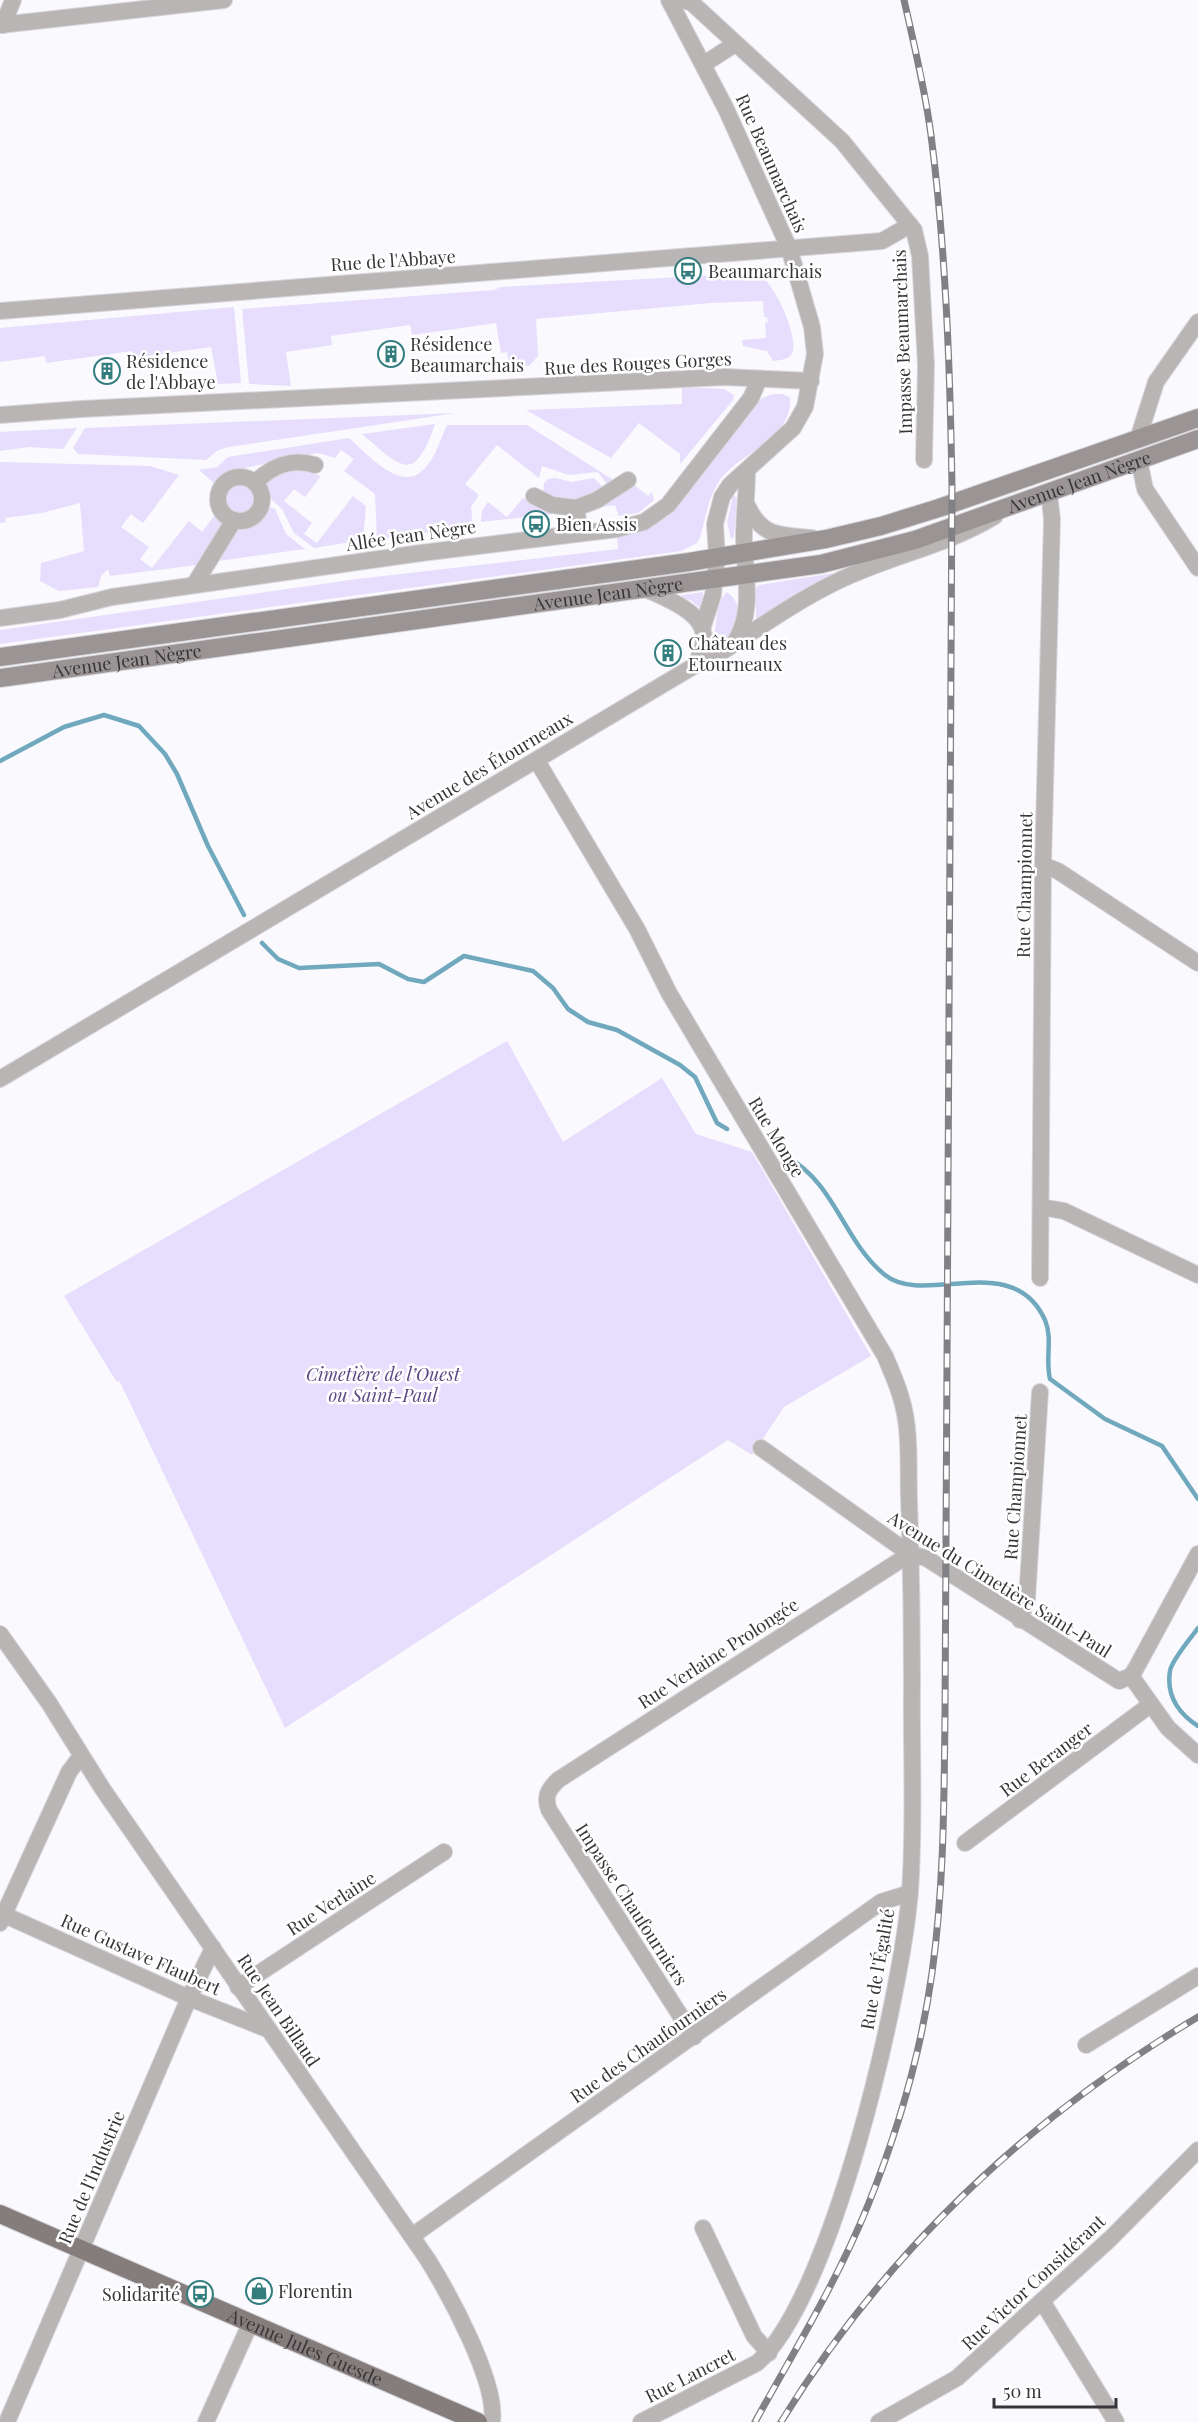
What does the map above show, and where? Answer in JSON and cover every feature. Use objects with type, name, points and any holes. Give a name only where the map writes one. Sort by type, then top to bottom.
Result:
[{"type":"main road","name":"Avenue Jean Nègre","points":[[0,657],[745,553],[826,538],[881,526],[1198,418]]},
{"type":"main road","name":"Avenue Jean Nègre","points":[[0,678],[821,564],[868,553],[1008,508],[1198,439]]},
{"type":"main road","name":"Avenue Jules Guesde","points":[[0,2214],[80,2251],[478,2422]]},
{"type":"street","points":[[2,25],[13,0]]},
{"type":"street","points":[[2,25],[224,0]]},
{"type":"street","name":"Rue Beaumarchais","points":[[669,0],[704,63],[789,248],[812,327],[814,354],[811,381],[804,407],[793,428],[730,485],[722,497],[715,524],[717,557],[703,626],[705,641],[694,666]]},
{"type":"street","name":"Impasse Beaumarchais","points":[[682,0],[692,3],[842,141],[910,225],[918,240],[926,365],[924,460]]},
{"type":"street","points":[[704,63],[735,44]]},
{"type":"street","name":"Impasse Beaumarchais","points":[[789,248],[882,241],[897,235],[910,225]]},
{"type":"street","name":"Rue de l'Abbaye","points":[[0,311],[789,248]]},
{"type":"street","points":[[1138,439],[1156,382],[1198,322]]},
{"type":"street","name":"Rue des Rouges Gorges","points":[[0,415],[81,408],[724,377],[811,381]]},
{"type":"street","name":"Allée Jean Nègre","points":[[0,618],[60,610],[112,597],[580,532],[617,529],[644,522],[668,505],[752,398],[759,379]]},
{"type":"street","points":[[1139,460],[1145,489],[1198,568]]},
{"type":"street","points":[[255,483],[274,468],[292,462],[315,465]]},
{"type":"street","points":[[733,645],[745,623],[747,574],[744,499],[747,472]]},
{"type":"street","points":[[242,477],[255,483],[261,495],[259,509],[248,519],[234,520],[222,511],[218,497],[220,490],[229,480],[242,477]]},
{"type":"street","points":[[534,496],[552,505],[576,508],[597,500],[628,480]]},
{"type":"street","name":"Rue Championnet","points":[[1040,1278],[1043,865],[1052,519],[1049,493]]},
{"type":"street","points":[[744,499],[754,521],[765,529],[784,536],[826,538]]},
{"type":"street","points":[[576,508],[580,532]]},
{"type":"street","name":"Avenue des Étourneaux","points":[[0,1079],[733,645],[813,594],[840,580],[972,530],[1008,508]]},
{"type":"street","points":[[194,585],[234,520]]},
{"type":"street","points":[[646,589],[687,610],[703,626]]},
{"type":"street","name":"Rue Monge","points":[[537,761],[637,929],[669,993],[885,1356],[900,1393],[907,1422],[910,1554]]},
{"type":"street","points":[[1043,865],[1058,871],[1198,963]]},
{"type":"street","points":[[1041,1207],[1064,1211],[1198,1275]]},
{"type":"street","name":"Rue Championnet","points":[[1020,1620],[1027,1599],[1040,1392]]},
{"type":"street","name":"Avenue du Cimetière Saint-Paul","points":[[761,1448],[910,1554],[926,1558],[1111,1678],[1119,1681],[1131,1676]]},
{"type":"street","name":"Rue Verlaine Prolongée","points":[[549,1789],[558,1780],[910,1554]]},
{"type":"street","name":"Rue de l'Égalité","points":[[763,2358],[780,2338],[817,2264],[861,2129],[890,2017],[910,1893],[910,1554]]},
{"type":"street","points":[[1198,1554],[1131,1676],[1168,1728],[1198,1755]]},
{"type":"street","name":"Rue Jean Billaud","points":[[0,1634],[49,1703],[81,1756],[238,1987],[412,2236],[450,2295],[491,2393],[492,2422]]},
{"type":"street","name":"Rue Beranger","points":[[965,1843],[1150,1705]]},
{"type":"street","points":[[1,1917],[69,1772],[81,1756]]},
{"type":"street","name":"Impasse Chaufourniers","points":[[549,1789],[546,1800],[549,1810],[694,2037]]},
{"type":"street","name":"Rue Verlaine","points":[[238,1987],[444,1852]]},
{"type":"street","name":"Rue des Chaufourniers","points":[[412,2236],[881,1902],[910,1893]]},
{"type":"street","name":"Rue Gustave Flaubert","points":[[1,1917],[267,2029]]},
{"type":"street","name":"Rue de l'Industrie","points":[[7,2422],[189,1998],[213,1948]]},
{"type":"street","points":[[1086,2045],[1198,1976]]},
{"type":"street","name":"Rue Victor Considérant","points":[[879,2422],[957,2378],[1042,2301],[1198,2151]]},
{"type":"street","points":[[703,2228],[763,2358]]},
{"type":"street","points":[[1042,2301],[1116,2422]]},
{"type":"street","points":[[206,2422],[249,2324]]},
{"type":"street","name":"Rue Lancret","points":[[641,2422],[763,2358]]},
{"type":"green space","points":[[753,273],[764,279],[770,286],[786,316],[793,339],[793,348],[791,355],[785,359],[773,361],[767,351],[743,346],[742,340],[766,338],[765,323],[768,322],[767,317],[764,317],[763,301],[710,303],[536,319],[538,356],[529,366],[510,368],[507,352],[501,353],[496,323],[412,335],[410,325],[331,336],[332,345],[286,352],[291,386],[249,384],[242,309],[494,290],[501,287]]},
{"type":"green space","points":[[234,307],[241,383],[218,384],[211,347],[133,358],[132,351],[46,363],[45,356],[0,362],[0,328]]},
{"type":"green space","points":[[682,387],[724,389],[734,395],[733,400],[680,464],[680,454],[639,423],[611,458],[526,410],[682,404]]},
{"type":"green space","points":[[773,394],[783,394],[790,398],[789,411],[784,423],[765,443],[722,477],[710,499],[700,538],[697,543],[681,551],[0,644],[0,630],[357,579],[618,549],[617,536],[653,527],[681,499],[750,410],[762,398]]},
{"type":"green space","points":[[456,413],[229,447],[218,450],[206,460],[78,454],[73,448],[85,428]]},
{"type":"green space","points":[[435,424],[420,456],[413,463],[406,465],[387,455],[362,434]]},
{"type":"green space","points":[[447,425],[527,425],[615,481],[607,484],[598,472],[569,475],[542,466],[539,478],[497,445],[465,484],[479,495],[471,507],[473,527],[377,539],[375,494],[344,471],[354,459],[341,450],[335,458],[318,453],[227,472],[216,485],[199,470],[217,467],[228,457],[349,438],[375,462],[396,475],[407,477],[417,475],[430,463]]},
{"type":"green space","points":[[77,428],[63,449],[29,447],[0,451],[0,432]]},
{"type":"green space","points":[[0,462],[150,466],[179,475],[143,523],[131,514],[121,527],[149,547],[140,559],[152,568],[189,521],[202,532],[217,512],[226,523],[197,565],[110,576],[108,569],[101,576],[98,587],[59,591],[40,581],[41,563],[84,551],[80,503],[42,513],[5,518],[6,522],[0,523]]},
{"type":"green space","points":[[300,470],[321,476],[305,497],[294,489],[284,501],[312,523],[304,534],[317,543],[353,496],[366,506],[363,540],[314,548],[294,533],[282,509],[264,493],[264,482],[270,474]]},
{"type":"green space","points":[[555,478],[572,482],[594,478],[601,485],[603,492],[571,503],[543,495],[544,483],[548,479]]},
{"type":"green space","points":[[240,483],[251,488],[256,499],[251,510],[240,515],[229,510],[224,499],[229,488]]},
{"type":"green space","points":[[633,484],[648,496],[652,492],[654,500],[638,513],[619,516],[615,505],[590,509]]},
{"type":"green space","points":[[733,495],[737,498],[734,537],[731,539],[727,523]]},
{"type":"green space","points":[[523,498],[539,507],[562,513],[481,522],[482,511],[488,502],[507,517]]},
{"type":"green space","points":[[265,505],[275,509],[286,534],[305,549],[218,561],[237,526],[255,520]]},
{"type":"green space","points":[[835,573],[837,577],[756,622],[756,588],[759,585]]},
{"type":"green space","points":[[703,592],[702,610],[692,601],[681,597],[682,595]]},
{"type":"green space","points":[[727,592],[737,605],[737,620],[731,635],[720,647],[714,643],[716,623],[720,602]]},
{"type":"green space","name":"Cimetière de l’Ouest ou Saint-Paul","points":[[507,1041],[563,1142],[662,1078],[696,1134],[752,1152],[871,1356],[784,1407],[752,1455],[728,1440],[285,1728],[120,1382],[116,1381],[64,1296]]},
{"type":"waterway","points":[[0,761],[64,727],[104,715],[139,726],[165,754],[177,774],[208,846],[244,915]]},
{"type":"waterway","points":[[262,943],[278,959],[299,968],[379,964],[408,979],[424,982],[464,956],[533,971],[553,988],[568,1009],[588,1022],[617,1030],[680,1065],[695,1077],[717,1123],[727,1129]]},
{"type":"waterway","points":[[787,1157],[804,1168],[817,1182],[859,1246],[885,1275],[902,1283],[922,1286],[991,1283],[1012,1288],[1031,1299],[1047,1327],[1050,1379],[1105,1419],[1162,1446],[1198,1499]]},
{"type":"waterway","points":[[1198,1628],[1174,1661],[1169,1680],[1175,1703],[1198,1726]]},
{"type":"railway","points":[[755,2422],[843,2261],[868,2205],[889,2149],[922,2032],[936,1941],[941,1876],[945,1715],[952,486],[946,310],[936,179],[926,101],[904,0]]},
{"type":"railway","points":[[781,2422],[822,2360],[866,2302],[914,2246],[965,2194],[1019,2145],[1076,2099],[1136,2056],[1198,2017]]},
{"type":"place","name":"Beaumarchais","points":[[688,271]]},
{"type":"place","name":"Résidence Beaumarchais","points":[[391,354]]},
{"type":"place","name":"Résidence de l'Abbaye","points":[[107,371]]},
{"type":"place","name":"Bien Assis","points":[[536,524]]},
{"type":"place","name":"Château des Etourneaux","points":[[668,653]]},
{"type":"place","name":"Florentin","points":[[259,2291]]},
{"type":"place","name":"Solidarité","points":[[200,2294]]}]
